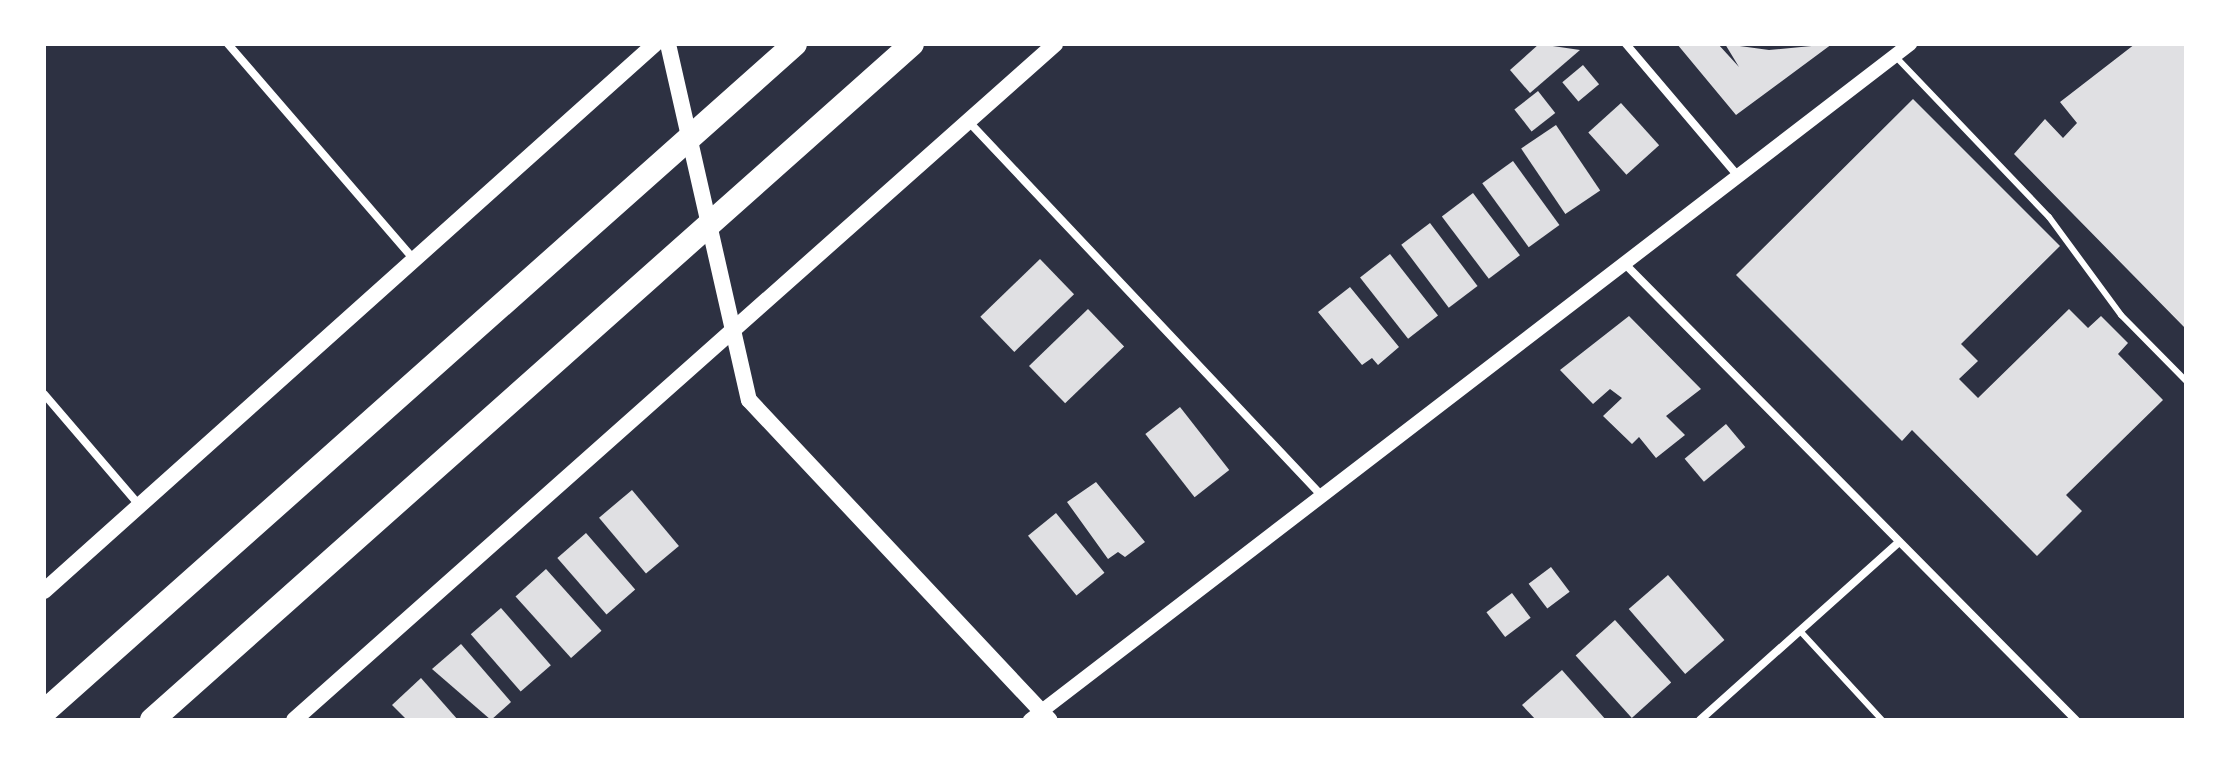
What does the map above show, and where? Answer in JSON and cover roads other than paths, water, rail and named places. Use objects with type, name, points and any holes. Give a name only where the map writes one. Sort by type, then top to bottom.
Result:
[{"type":"highway","points":[[44,712],[795,44]]},
{"type":"highway","points":[[152,720],[912,44]]},
{"type":"main road","points":[[44,591],[655,44]]},
{"type":"main road","points":[[668,44],[749,400],[763,421],[1040,717]]},
{"type":"main road","points":[[294,720],[1055,44]]},
{"type":"street","points":[[228,44],[415,261]]},
{"type":"street","points":[[1626,44],[1738,176]]},
{"type":"street","points":[[1040,717],[1910,44]]},
{"type":"street","points":[[968,121],[1322,496]]},
{"type":"street","points":[[1624,263],[2076,720]]},
{"type":"street","points":[[44,394],[140,506]]},
{"type":"street","points":[[1700,720],[1899,542]]},
{"type":"lane","points":[[1895,56],[2089,263],[2121,315],[2186,381]]},
{"type":"lane","points":[[1801,632],[1882,720]]}]
